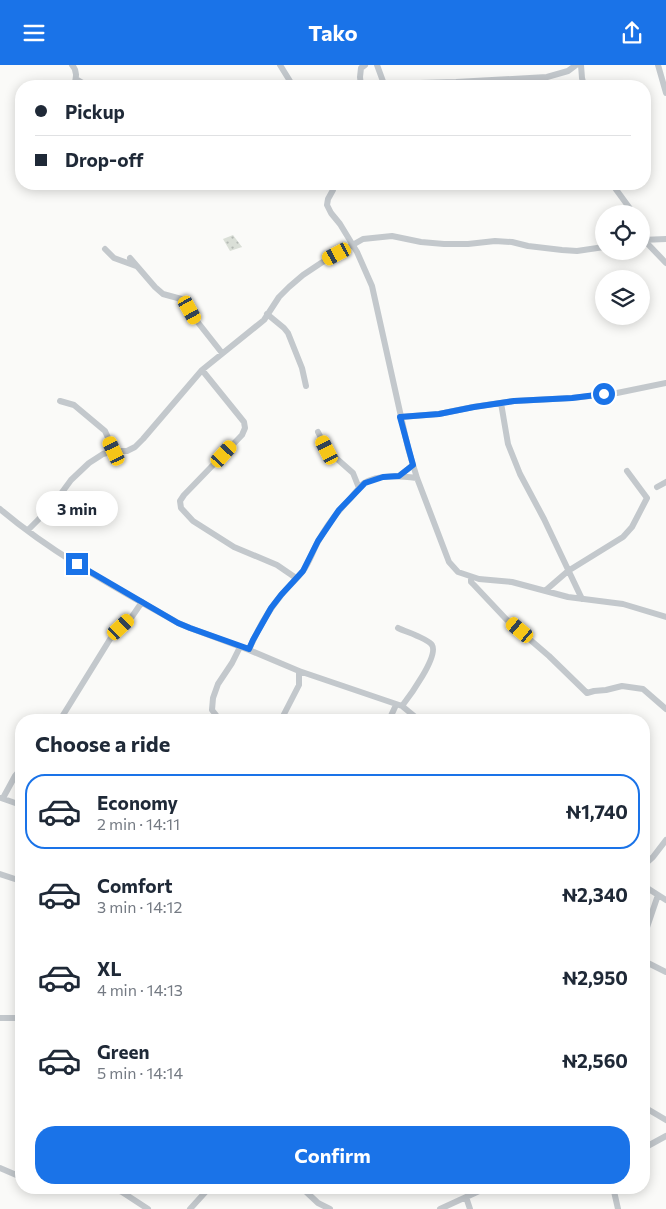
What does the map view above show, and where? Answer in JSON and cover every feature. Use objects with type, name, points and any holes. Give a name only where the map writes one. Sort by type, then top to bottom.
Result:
[{"type":"street","points":[[72,65],[76,70],[76,79]]},
{"type":"street","points":[[280,65],[289,80]]},
{"type":"street","points":[[360,80],[361,68],[365,65]]},
{"type":"street","points":[[377,65],[384,80]]},
{"type":"street","points":[[515,80],[547,77],[568,71],[576,65]]},
{"type":"street","points":[[581,65],[582,80]]},
{"type":"street","points":[[658,65],[666,93]]},
{"type":"street","points":[[333,190],[327,205],[353,245],[372,287],[400,417],[413,465],[449,562],[458,572],[471,577],[512,582],[568,597],[623,604],[666,617]]},
{"type":"street","points":[[616,190],[627,205]]},
{"type":"street","points":[[28,530],[52,506],[71,480],[96,458],[114,451],[127,451],[135,447],[202,370],[264,320],[279,297],[289,287],[321,263],[363,239],[392,236],[421,242],[444,244],[495,241],[577,251],[595,248]]},
{"type":"street","points":[[650,240],[666,239]]},
{"type":"street","points":[[650,247],[666,263]]},
{"type":"street","points":[[105,249],[114,258],[138,266]]},
{"type":"street","points":[[130,258],[163,295],[185,300],[196,320],[222,353]]},
{"type":"street","points":[[267,314],[284,327],[288,333],[302,368],[306,386]]},
{"type":"street","points":[[202,370],[244,422],[245,428],[242,435],[184,495],[180,501],[181,508],[193,521],[234,547],[277,565],[296,578]]},
{"type":"street","points":[[400,417],[439,414],[501,403],[617,393],[666,383]]},
{"type":"street","points":[[60,401],[74,405],[105,431],[114,451]]},
{"type":"street","points":[[501,403],[508,444],[520,474],[544,519],[582,599]]},
{"type":"street","points":[[318,432],[327,450],[353,473],[359,489]]},
{"type":"street","points":[[399,476],[413,465]]},
{"type":"street","points":[[546,590],[568,571],[623,537],[632,527],[647,499],[627,471]]},
{"type":"street","points":[[249,649],[271,608],[303,571],[318,541],[334,517],[359,489],[365,483],[383,477],[417,478]]},
{"type":"street","points":[[657,487],[666,482]]},
{"type":"street","points":[[0,509],[77,564],[190,628],[249,649],[299,671],[399,706],[410,714]]},
{"type":"street","points":[[471,577],[471,582],[500,613],[549,656],[587,693],[622,686],[642,689],[666,709]]},
{"type":"street","points":[[64,714],[112,637],[131,618],[142,602]]},
{"type":"street","points":[[393,714],[417,686],[434,650],[427,640],[398,628]]},
{"type":"street","points":[[215,714],[212,710],[213,698],[218,683],[232,663],[240,647]]},
{"type":"street","points":[[284,714],[299,685],[299,671]]},
{"type":"street","points":[[15,776],[2,798],[15,803]]},
{"type":"street","points":[[650,860],[666,840]]},
{"type":"street","points":[[0,874],[15,879]]},
{"type":"street","points":[[650,890],[666,900]]},
{"type":"street","points":[[650,918],[658,895]]},
{"type":"street","points":[[650,964],[666,972]]},
{"type":"street","points":[[0,1018],[15,1018]]},
{"type":"street","points":[[650,1111],[666,1120]]},
{"type":"street","points":[[650,1145],[666,1136]]},
{"type":"street","points":[[0,1176],[2,1169],[15,1174]]},
{"type":"street","points":[[125,1194],[148,1209]]},
{"type":"street","points":[[190,1209],[204,1194]]},
{"type":"street","points":[[308,1194],[318,1203],[330,1209]]},
{"type":"street","points":[[440,1209],[473,1194]]},
{"type":"street","points":[[615,1194],[618,1209]]},
{"type":"street","points":[[466,1197],[470,1209]]},
{"type":"shaded area","points":[[233,235],[242,247],[230,251],[223,239]]},
{"type":"route","points":[[77,564],[178,623],[249,649],[271,608],[303,571],[318,541],[339,510],[365,483],[383,477],[399,476],[413,465],[400,417],[439,414],[514,401],[572,398],[604,394]]}]
